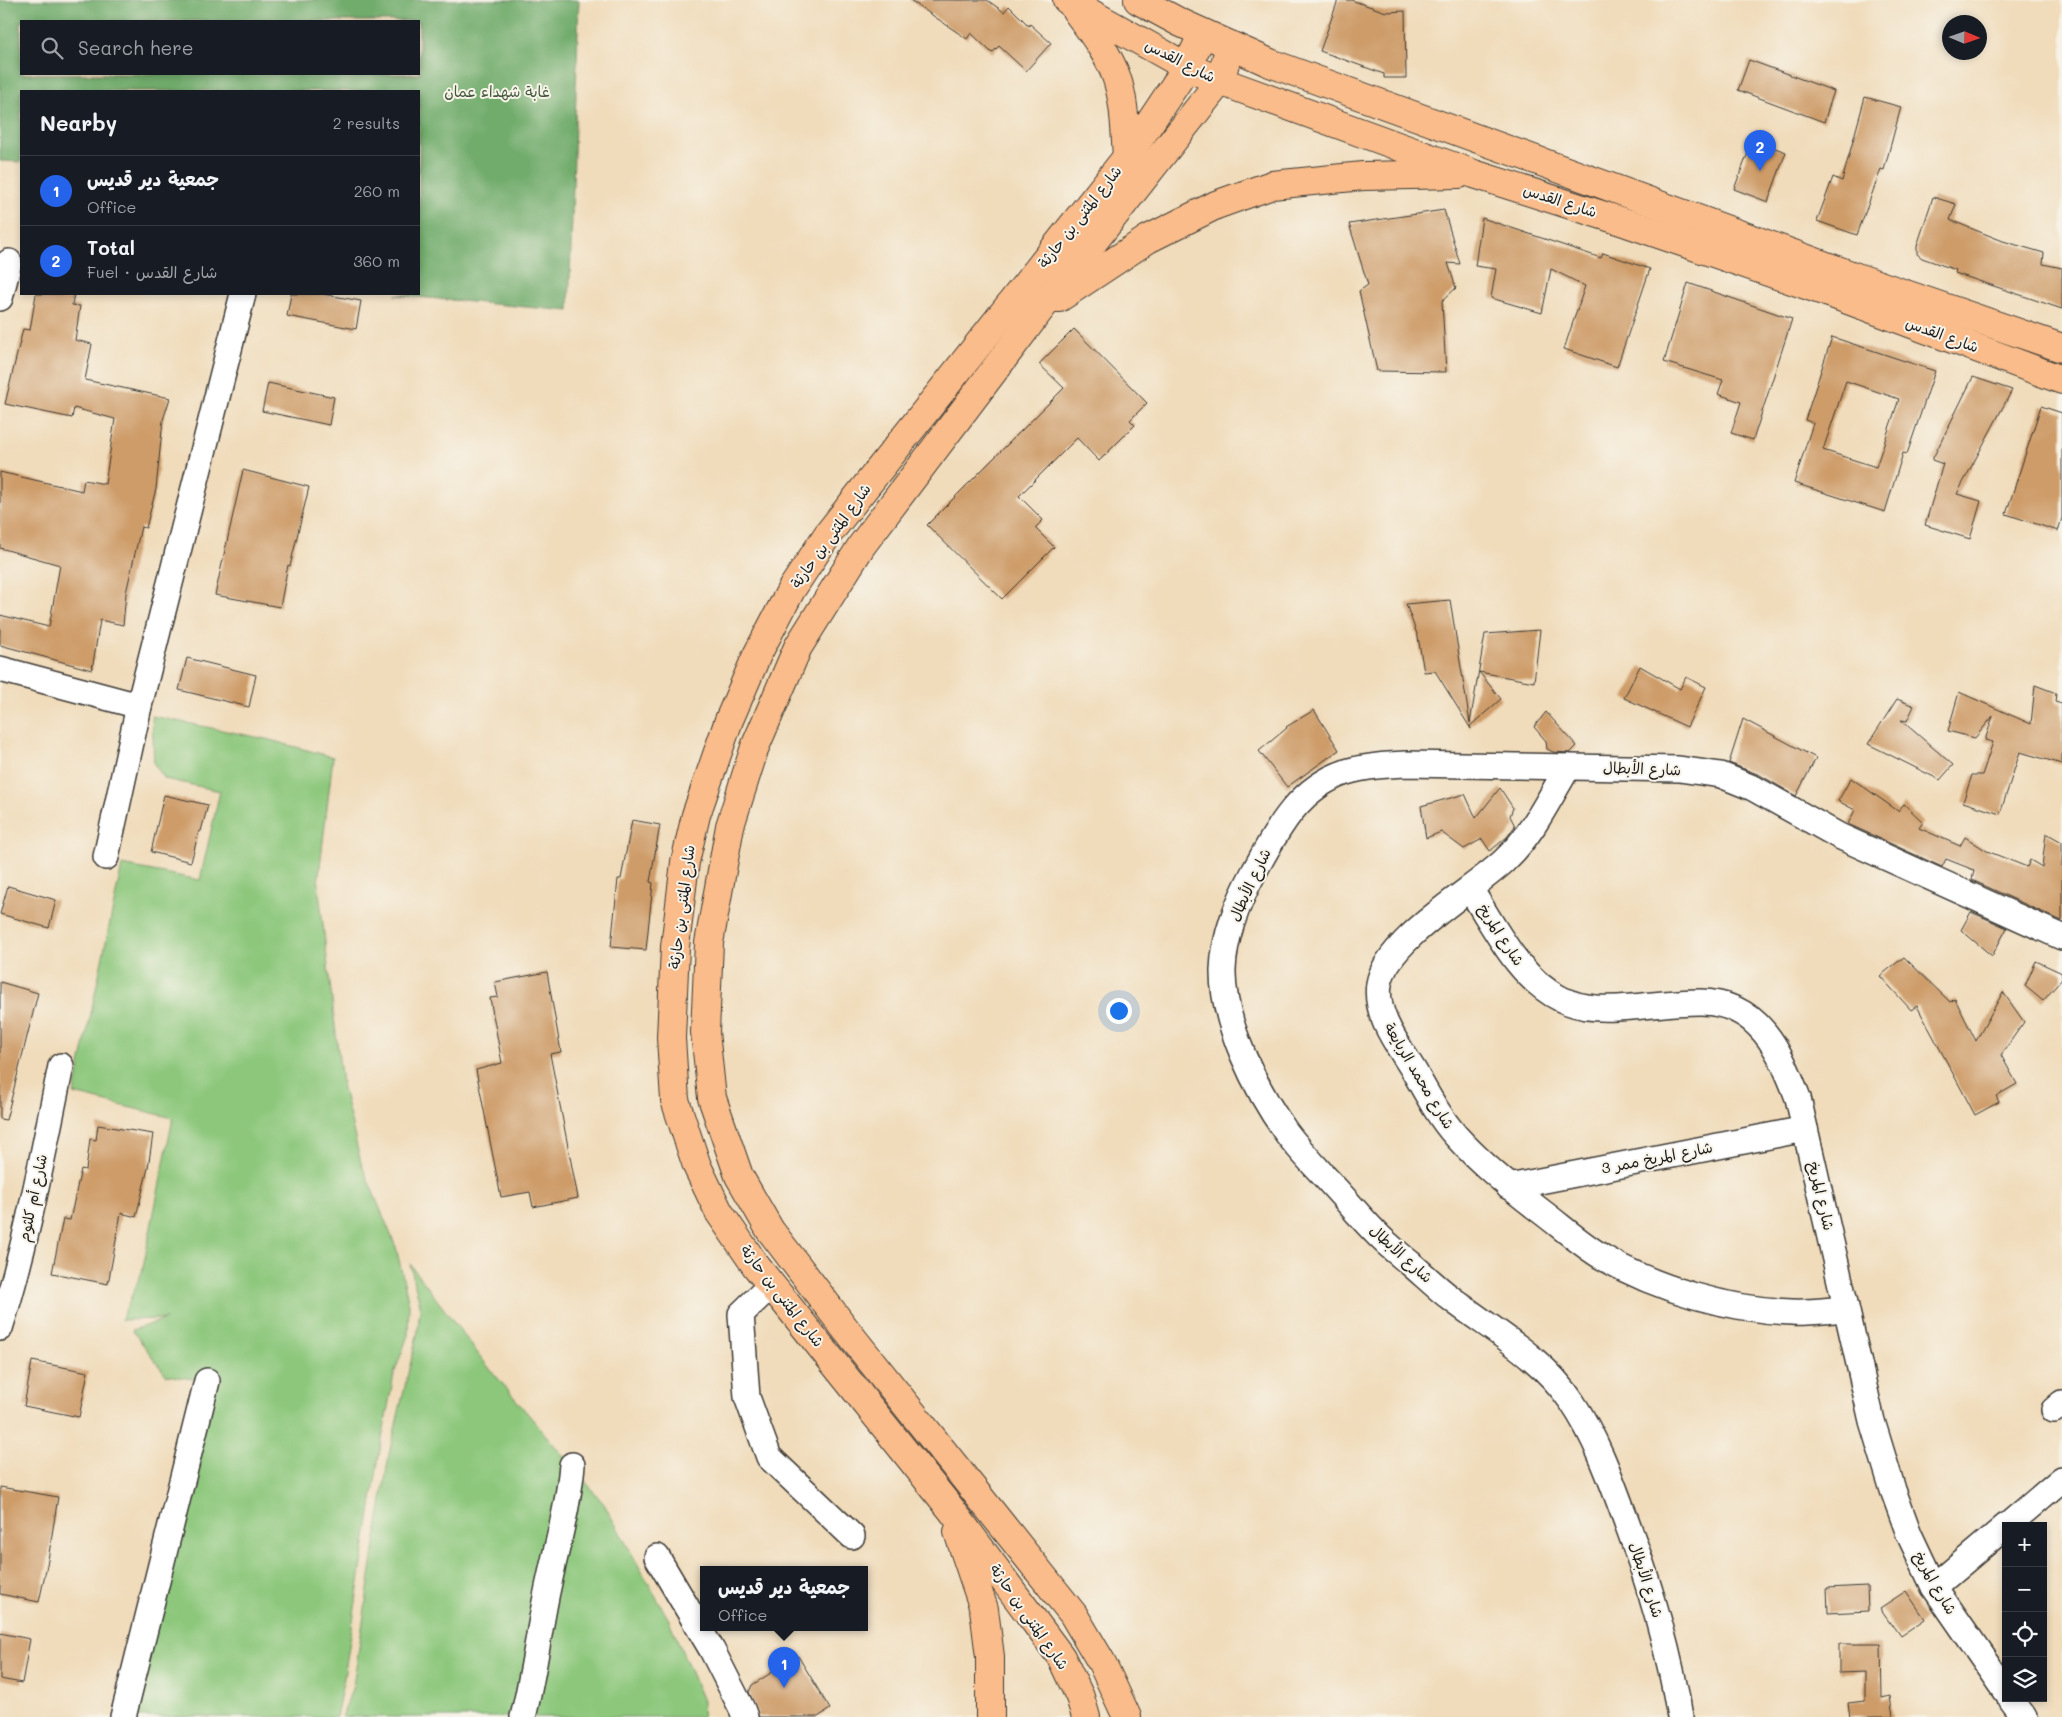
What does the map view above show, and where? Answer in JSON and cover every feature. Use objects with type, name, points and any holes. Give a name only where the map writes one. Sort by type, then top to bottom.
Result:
[{"type":"highway","name":"شارع القدس","points":[[1138,0],[1179,22],[1270,63],[1788,252],[2062,348]]},
{"type":"highway","name":"شارع القدس","points":[[1068,1],[1187,67],[1220,82],[1474,174],[1627,223],[1829,293],[2062,380]]},
{"type":"highway","points":[[1068,1],[1096,40],[1116,75],[1122,98],[1127,157]]},
{"type":"highway","name":"شارع المثنى بن حارثة","points":[[1086,1717],[1080,1697],[1061,1657],[951,1509],[771,1285],[719,1212],[697,1166],[675,1100],[671,1038],[675,947],[685,862],[696,815],[729,720],[756,655],[791,590],[828,534],[1127,157],[1187,67],[1203,33]]},
{"type":"highway","name":"شارع المثنى بن حارثة","points":[[1127,1717],[1102,1663],[1073,1614],[847,1331],[770,1230],[739,1176],[712,1098],[705,1032],[709,943],[730,826],[755,747],[798,647],[862,545],[1039,311],[1220,82],[1230,46]]},
{"type":"highway","points":[[1039,311],[1148,239],[1216,206],[1272,185],[1363,176],[1474,174]]},
{"type":"highway","points":[[951,1509],[984,1609],[990,1657],[990,1717]]},
{"type":"street","points":[[0,298],[9,262]]},
{"type":"street","points":[[106,857],[139,706],[243,295]]},
{"type":"street","points":[[0,669],[139,706]]},
{"type":"street","name":"شارع الأبطال","points":[[1680,1717],[1676,1690],[1658,1616],[1629,1527],[1589,1428],[1557,1381],[1520,1348],[1451,1299],[1376,1234],[1287,1133],[1257,1087],[1226,1006],[1223,970],[1227,935],[1241,897],[1271,841],[1297,803],[1321,784],[1346,772],[1372,766],[1406,764],[1679,768],[1722,775],[1753,788],[1839,836],[2062,937]]},
{"type":"street","name":"شارع محمد الربايعة","points":[[1568,767],[1532,827],[1505,860],[1435,916],[1394,954],[1385,966],[1379,984],[1379,1002],[1386,1023],[1435,1107],[1455,1136],[1509,1187],[1604,1258],[1638,1275],[1691,1294],[1735,1305],[1792,1312],[1846,1309]]},
{"type":"street","name":"شارع المريخ","points":[[1470,889],[1526,973],[1542,988],[1562,1000],[1583,1007],[1605,1009],[1701,1002],[1722,1004],[1742,1012],[1758,1024],[1772,1040],[1787,1068],[1798,1098],[1872,1421],[1908,1534],[1934,1587],[2014,1706]]},
{"type":"street","name":"شارع أم كلثوم","points":[[0,1328],[6,1292],[61,1066]]},
{"type":"street","name":"شارع المريخ ممر 3","points":[[1509,1187],[1805,1129]]},
{"type":"street","points":[[771,1285],[741,1314],[747,1397],[769,1456],[852,1536]]},
{"type":"street","points":[[123,1717],[206,1381]]},
{"type":"street","points":[[522,1717],[531,1687],[546,1596],[569,1489],[572,1465]]},
{"type":"street","points":[[2011,1522],[2060,1485]]},
{"type":"street","points":[[1934,1587],[2002,1529]]},
{"type":"street","points":[[657,1557],[700,1630]]},
{"type":"street","points":[[701,1631],[742,1709],[744,1717]]},
{"type":"green space","name":"غابة شهداء عمان","points":[[0,0],[579,0],[569,311],[395,295],[420,295],[420,90],[20,90],[20,162],[0,161]]},
{"type":"green space","points":[[152,716],[266,739],[333,757],[318,883],[342,1084],[361,1163],[396,1247],[409,1304],[408,1335],[394,1374],[336,1717],[130,1717],[207,1381],[166,1375],[132,1330],[166,1319],[121,1320],[142,1272],[173,1118],[74,1094],[122,865],[200,880],[220,791],[165,779],[154,764]]},
{"type":"green space","points":[[410,1264],[485,1363],[604,1504],[669,1620],[703,1701],[702,1717],[342,1717],[353,1686],[389,1454],[418,1331],[420,1305]]},
{"type":"building","points":[[910,0],[987,0],[1004,12],[1009,6],[1029,26],[1030,24],[1051,43],[1026,71],[999,46],[992,53],[971,33],[967,39]]},
{"type":"building","points":[[1338,0],[1351,0],[1386,12],[1405,11],[1406,78],[1384,78],[1384,74],[1320,51]]},
{"type":"building","points":[[1749,60],[1834,91],[1824,122],[1738,90]]},
{"type":"building","points":[[1865,97],[1901,107],[1884,170],[1881,169],[1857,235],[1817,221],[1833,177],[1842,181]]},
{"type":"building","points":[[1753,140],[1786,152],[1768,202],[1734,189]]},
{"type":"building","points":[[1933,197],[1956,204],[1950,220],[2003,241],[2044,253],[2043,264],[2062,268],[2062,309],[1955,273],[1956,270],[1922,258],[1917,254],[1917,246]]},
{"type":"building","points":[[1444,210],[1460,264],[1448,263],[1456,288],[1442,301],[1446,372],[1377,371],[1359,291],[1368,285],[1349,224]]},
{"type":"building","points":[[1482,218],[1601,258],[1603,253],[1650,269],[1617,367],[1564,349],[1585,286],[1551,269],[1542,313],[1491,298],[1496,269],[1475,266]]},
{"type":"building","points":[[1688,283],[1792,319],[1753,440],[1731,433],[1741,402],[1718,394],[1723,380],[1664,362]]},
{"type":"building","points":[[36,295],[74,295],[72,305],[80,306],[75,340],[92,344],[85,380],[170,398],[163,420],[156,489],[146,528],[141,527],[126,593],[123,625],[100,620],[92,670],[0,645],[0,615],[49,627],[60,565],[0,548],[0,472],[82,491],[84,480],[105,484],[115,419],[74,408],[72,418],[5,404],[23,329],[30,330]]},
{"type":"building","points":[[291,295],[328,295],[361,301],[356,329],[287,316]]},
{"type":"building","points":[[1074,329],[1147,403],[1130,420],[1135,425],[1099,461],[1077,438],[1019,496],[1043,520],[1035,528],[1054,547],[1002,599],[927,525],[1064,388],[1039,364]]},
{"type":"building","points":[[1832,337],[1935,371],[1907,454],[1903,453],[1885,512],[1794,483],[1813,423],[1805,420]],"holes":[[[1846,381],[1899,399],[1876,467],[1823,450]]]},
{"type":"building","points":[[1973,377],[2012,390],[1957,494],[1981,501],[1970,539],[1925,525],[1943,464],[1932,460]]},
{"type":"building","points":[[268,383],[334,397],[329,425],[262,411]]},
{"type":"building","points":[[2041,406],[2062,413],[2062,518],[2058,531],[2006,514]]},
{"type":"building","points":[[243,470],[309,487],[290,566],[288,565],[280,607],[215,595]]},
{"type":"building","points":[[1450,600],[1470,723],[1485,634],[1540,630],[1534,682],[1479,672],[1501,699],[1470,726],[1471,729],[1435,671],[1424,672],[1418,637],[1406,604]]},
{"type":"building","points":[[187,658],[256,675],[249,707],[179,690]]},
{"type":"building","points":[[1640,666],[1680,689],[1686,677],[1706,687],[1687,727],[1624,698]]},
{"type":"building","points":[[2035,685],[2056,693],[2055,702],[2062,704],[2062,764],[2020,752],[2000,814],[1963,802],[1972,775],[1982,775],[1993,742],[1985,740],[1993,716],[1975,738],[1948,731],[1959,692],[2031,724]]},
{"type":"building","points":[[1897,699],[1914,706],[1907,721],[1901,720],[1953,765],[1940,780],[1868,744]]},
{"type":"building","points":[[1314,710],[1339,750],[1287,787],[1259,751],[1286,727]]},
{"type":"building","points":[[1546,712],[1577,746],[1570,753],[1553,752],[1547,749],[1546,741],[1534,727]]},
{"type":"building","points":[[1743,719],[1816,758],[1796,796],[1760,775],[1729,763]]},
{"type":"building","points":[[1851,778],[1898,811],[1904,804],[1923,822],[1919,828],[1960,846],[1965,837],[1987,851],[2027,867],[2030,860],[2042,867],[2046,833],[2062,842],[2062,921],[1972,880],[1974,870],[1946,859],[1942,867],[1848,824],[1855,810],[1838,801]]},
{"type":"building","points":[[1500,788],[1513,808],[1510,816],[1515,826],[1507,837],[1490,851],[1482,839],[1464,849],[1441,832],[1426,838],[1421,806],[1465,794],[1476,818]]},
{"type":"building","points":[[164,795],[208,805],[191,862],[151,852]]},
{"type":"building","points":[[632,820],[660,825],[650,882],[653,883],[646,950],[611,947],[618,879],[621,879]]},
{"type":"building","points":[[8,886],[56,900],[49,928],[0,914]]},
{"type":"building","points":[[1971,912],[2007,928],[1992,956],[1961,930]]},
{"type":"building","points":[[1904,957],[1950,1002],[1955,999],[1976,1041],[2003,992],[2024,1022],[2001,1055],[2017,1084],[1996,1096],[1999,1102],[1975,1115],[1917,1006],[1911,1010],[1880,976]]},
{"type":"building","points":[[2036,961],[2062,973],[2062,979],[2043,1001],[2025,986]]},
{"type":"building","points":[[547,972],[561,1052],[550,1054],[578,1198],[533,1207],[530,1192],[501,1197],[476,1070],[502,1063],[490,998],[498,997],[495,982]]},
{"type":"building","points":[[0,982],[38,993],[6,1120],[0,1119]]},
{"type":"building","points":[[98,1125],[153,1134],[148,1168],[136,1217],[121,1213],[108,1284],[52,1273],[63,1219],[70,1220],[81,1169],[86,1170],[90,1139],[96,1140]]},
{"type":"building","points":[[32,1361],[88,1372],[79,1417],[24,1406]]},
{"type":"building","points":[[0,1487],[58,1497],[39,1602],[0,1594]]},
{"type":"building","points":[[1867,1586],[1868,1611],[1828,1613],[1827,1588]]},
{"type":"building","points":[[1906,1591],[1925,1619],[1900,1636],[1880,1608]]},
{"type":"building","points":[[0,1633],[30,1639],[22,1683],[0,1679]]},
{"type":"building","points":[[1839,1644],[1881,1644],[1882,1698],[1890,1696],[1893,1717],[1850,1717],[1848,1703],[1865,1701],[1865,1672],[1839,1673]]},
{"type":"building","points":[[798,1656],[830,1709],[818,1717],[759,1717],[749,1692],[752,1685]]},
{"type":"place","name":"Total","points":[[1760,171]]},
{"type":"place","name":"جمعية دير قديس","points":[[784,1688]]}]
